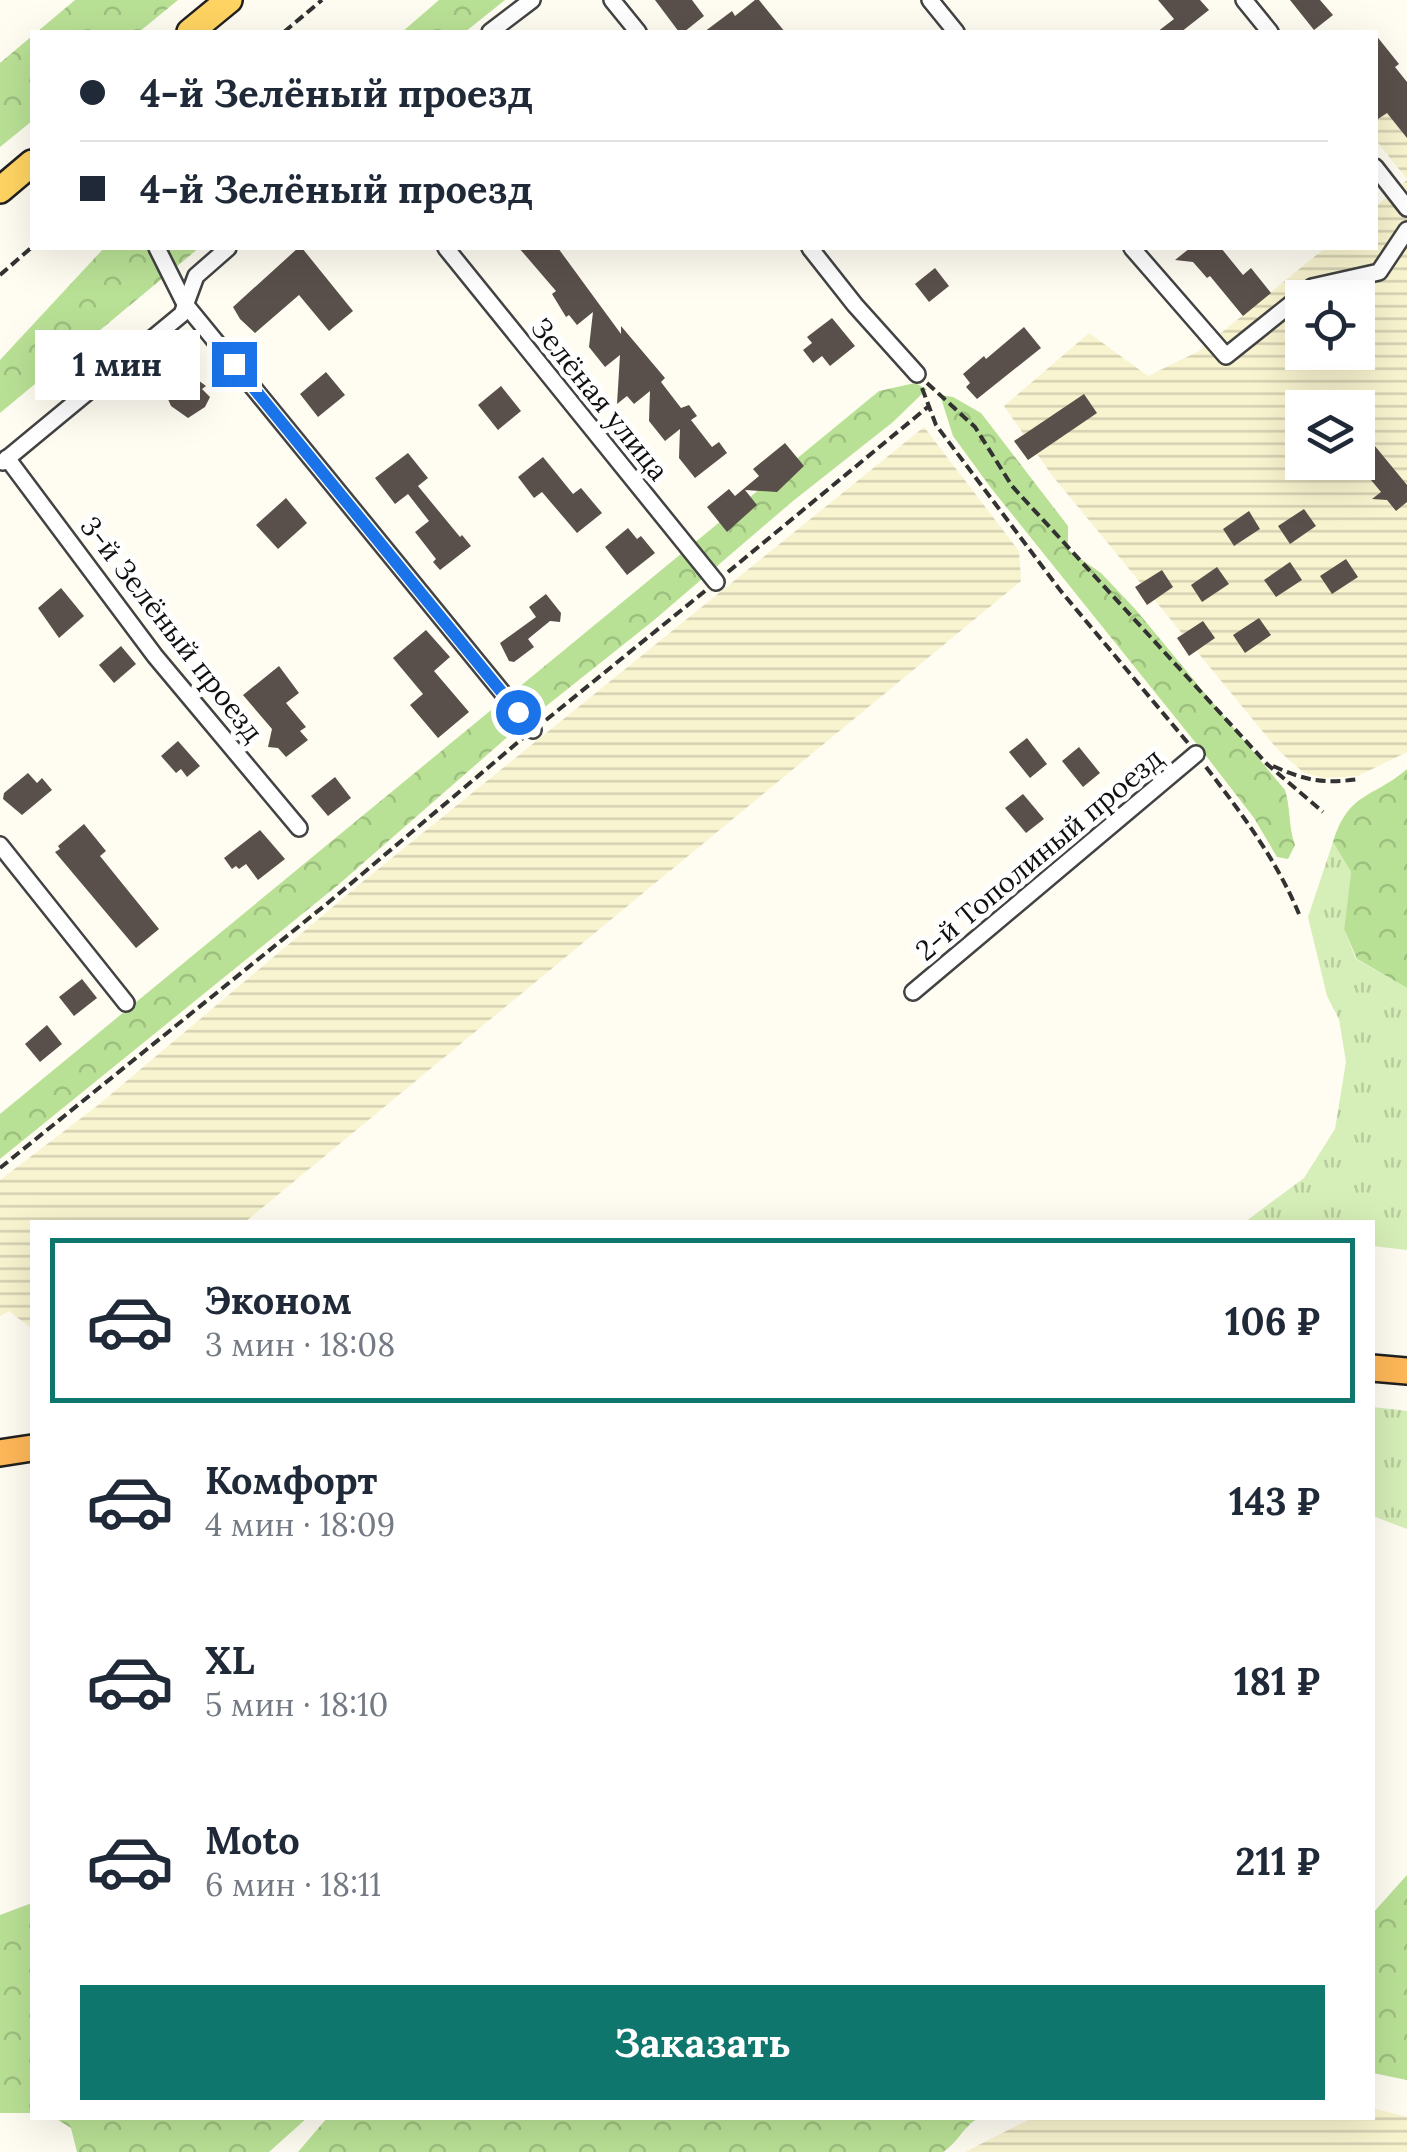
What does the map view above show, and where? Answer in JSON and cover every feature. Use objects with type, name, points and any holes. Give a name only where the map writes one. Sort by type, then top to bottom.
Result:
[{"type":"highway","points":[[1375,1368],[1407,1371]]},
{"type":"highway","points":[[1375,1380],[1407,1383]]},
{"type":"highway","points":[[0,1442],[30,1437]]},
{"type":"highway","points":[[0,1453],[30,1448]]},
{"type":"main road","points":[[192,30],[228,0]]},
{"type":"main road","points":[[0,190],[30,165]]},
{"type":"street","points":[[493,30],[532,0]]},
{"type":"street","points":[[612,0],[636,30]]},
{"type":"street","points":[[930,0],[954,30]]},
{"type":"street","points":[[1244,0],[1268,30]]},
{"type":"street","points":[[1378,171],[1407,208]]},
{"type":"street","points":[[1134,250],[1226,356],[1312,287],[1379,272],[1407,230]]},
{"type":"street","points":[[157,250],[185,304],[533,730]]},
{"type":"street","points":[[4,461],[182,314],[196,276],[226,250]]},
{"type":"street","name":"Зелёная улица","points":[[448,250],[716,582]]},
{"type":"street","points":[[812,250],[917,374]]},
{"type":"street","name":"3-й Зелёный проезд","points":[[4,461],[155,656],[299,828]]},
{"type":"street","name":"2-й Тополиный проезд","points":[[914,992],[1196,754]]},
{"type":"street","points":[[0,845],[126,1004]]},
{"type":"path","points":[[286,30],[322,0]]},
{"type":"path","points":[[0,275],[30,249]]},
{"type":"path","points":[[917,374],[936,425],[1060,590],[1258,834],[1299,914]]},
{"type":"path","points":[[917,374],[976,427],[1012,486],[1267,764],[1323,812]]},
{"type":"path","points":[[0,1168],[929,406]]},
{"type":"path","points":[[1267,764],[1302,779],[1327,784],[1360,780]]},
{"type":"shaded area","points":[[1407,97],[1407,179],[1378,143],[1378,115]]},
{"type":"shaded area","points":[[1407,180],[1407,752],[1358,776],[1324,778],[1304,773],[1278,750],[1051,474],[1004,406],[1089,333],[1148,376],[1199,351],[1285,281],[1285,370],[1375,370],[1375,280],[1286,280],[1323,250],[1378,250],[1378,204]]},
{"type":"shaded area","points":[[924,427],[1019,551],[1021,581],[247,1220],[30,1220],[30,1327],[9,1311],[0,1316],[0,1180],[97,1106],[366,879]]},
{"type":"shaded area","points":[[1375,2109],[1407,2117],[1407,2152],[965,2152],[1028,2120],[1375,2120]]},
{"type":"green space","points":[[75,0],[178,0],[141,30],[39,30]]},
{"type":"green space","points":[[439,0],[505,0],[468,30],[404,30]]},
{"type":"green space","points":[[30,38],[30,123],[0,147],[0,63]]},
{"type":"green space","points":[[102,250],[197,250],[0,413],[0,360]]},
{"type":"green space","points":[[915,383],[927,389],[893,422],[511,734],[338,885],[0,1159],[0,1114],[879,391]]},
{"type":"green space","points":[[940,395],[953,397],[981,413],[1068,526],[1068,550],[1101,573],[1136,610],[1285,790],[1295,845],[1288,859],[1277,857],[1254,818],[1203,752],[991,488],[953,436]]},
{"type":"green space","points":[[1407,769],[1407,988],[1357,959],[1344,929],[1351,872],[1333,842],[1354,804]]},
{"type":"green space","points":[[1333,842],[1351,872],[1344,929],[1356,959],[1407,988],[1407,1250],[1375,1246],[1375,1220],[1248,1220],[1304,1178],[1335,1129],[1346,1062],[1339,1019],[1327,996],[1308,917]]},
{"type":"green space","points":[[1375,1407],[1407,1411],[1407,1529],[1375,1517]]},
{"type":"green space","points":[[1407,1875],[1407,2080],[1375,2073],[1375,1911]]},
{"type":"green space","points":[[30,1904],[30,2113],[0,2113],[0,1915]]},
{"type":"green space","points":[[58,2120],[305,2120],[269,2152],[77,2152],[71,2128]]},
{"type":"green space","points":[[325,2120],[976,2120],[943,2152],[298,2152]]},
{"type":"building","points":[[655,0],[692,0],[704,16],[686,30],[678,30]]},
{"type":"building","points":[[759,0],[783,30],[707,30],[732,11],[735,16]]},
{"type":"building","points":[[1158,0],[1200,0],[1209,10],[1184,30],[1160,30],[1174,19]]},
{"type":"building","points":[[1290,0],[1320,0],[1333,15],[1314,30]]},
{"type":"building","points":[[1378,38],[1399,64],[1395,67],[1407,82],[1407,138],[1387,113],[1378,119]]},
{"type":"building","points":[[296,250],[304,250],[353,311],[329,331],[299,295],[255,333],[233,307]]},
{"type":"building","points":[[521,250],[559,250],[621,334],[621,326],[665,378],[661,382],[681,408],[689,405],[697,416],[691,420],[712,447],[719,442],[727,453],[695,478],[679,458],[680,429],[665,441],[649,421],[650,391],[634,404],[627,396],[617,404],[620,355],[605,367],[589,347],[593,312],[577,325],[569,315],[566,317],[552,294],[556,291]]},
{"type":"building","points":[[1188,250],[1223,250],[1243,275],[1251,268],[1271,293],[1243,316],[1193,262],[1175,260]]},
{"type":"building","points":[[935,268],[949,286],[929,302],[915,284]]},
{"type":"building","points":[[832,318],[855,346],[830,366],[822,356],[813,363],[803,350],[812,343],[807,337]]},
{"type":"building","points":[[1024,327],[1041,348],[977,399],[966,387],[970,383],[963,374]]},
{"type":"building","points":[[183,369],[206,386],[202,389],[210,397],[205,407],[188,418],[171,406],[164,390]]},
{"type":"building","points":[[326,372],[345,395],[318,417],[300,394]]},
{"type":"building","points":[[501,386],[521,411],[498,430],[478,405]]},
{"type":"building","points":[[1084,394],[1097,413],[1028,460],[1014,441]]},
{"type":"building","points":[[785,443],[804,466],[777,492],[745,490],[757,505],[727,532],[707,507],[729,489],[735,496],[759,476],[753,469]]},
{"type":"building","points":[[1375,446],[1407,485],[1407,502],[1396,511],[1387,500],[1372,499],[1381,492],[1371,480],[1375,480]]},
{"type":"building","points":[[408,453],[428,478],[418,486],[471,546],[440,570],[415,532],[429,521],[408,494],[395,504],[375,478]]},
{"type":"building","points":[[543,457],[573,494],[581,488],[602,513],[577,533],[542,492],[534,498],[518,477]]},
{"type":"building","points":[[286,498],[307,523],[278,549],[256,525]]},
{"type":"building","points":[[1304,509],[1316,526],[1290,544],[1278,526]]},
{"type":"building","points":[[1249,511],[1260,529],[1234,546],[1223,529]]},
{"type":"building","points":[[628,528],[655,553],[627,575],[605,547]]},
{"type":"building","points":[[1346,559],[1358,577],[1332,594],[1320,576]]},
{"type":"building","points":[[1290,562],[1302,580],[1276,597],[1264,580]]},
{"type":"building","points":[[1217,567],[1229,584],[1202,602],[1191,585]]},
{"type":"building","points":[[1162,570],[1173,587],[1147,605],[1135,587]]},
{"type":"building","points":[[61,588],[84,616],[59,638],[38,608]]},
{"type":"building","points":[[546,594],[561,613],[560,622],[550,621],[528,639],[534,647],[514,662],[509,661],[500,643],[536,617],[529,607]]},
{"type":"building","points":[[1259,618],[1271,635],[1245,653],[1233,635]]},
{"type":"building","points":[[1203,621],[1215,638],[1189,656],[1177,638]]},
{"type":"building","points":[[426,630],[450,657],[434,671],[469,712],[438,738],[410,705],[423,694],[393,658]]},
{"type":"building","points":[[121,646],[136,664],[114,683],[99,665]]},
{"type":"building","points":[[279,666],[299,693],[286,703],[306,727],[300,731],[308,740],[286,757],[278,748],[268,747],[272,729],[243,695]]},
{"type":"building","points":[[1027,738],[1047,764],[1030,778],[1009,752]]},
{"type":"building","points":[[178,741],[200,766],[187,777],[181,769],[176,773],[161,756]]},
{"type":"building","points":[[1079,747],[1100,773],[1083,787],[1062,761]]},
{"type":"building","points":[[28,773],[37,783],[42,778],[52,790],[22,815],[3,799],[4,793]]},
{"type":"building","points":[[335,777],[351,798],[328,816],[311,796]]},
{"type":"building","points":[[1023,794],[1044,819],[1026,833],[1005,808]]},
{"type":"building","points":[[84,824],[106,851],[100,856],[159,929],[136,948],[55,852]]},
{"type":"building","points":[[260,830],[285,859],[258,880],[246,864],[232,869],[224,858]]},
{"type":"building","points":[[82,979],[97,998],[74,1016],[59,997]]},
{"type":"building","points":[[47,1025],[62,1044],[40,1062],[25,1044]]},
{"type":"route","points":[[234,364],[518,712]]}]
